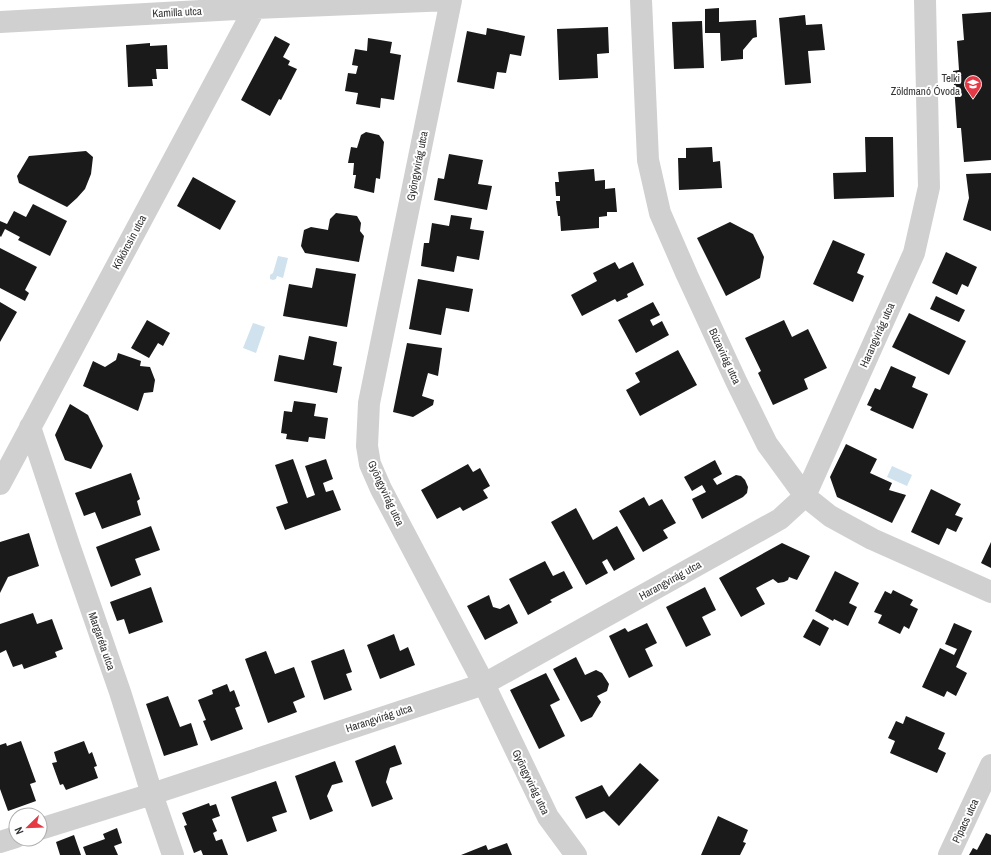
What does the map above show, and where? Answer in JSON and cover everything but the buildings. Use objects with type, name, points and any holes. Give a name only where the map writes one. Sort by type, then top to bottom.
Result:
[{"type":"street","name":"Kamilla utca","points":[[0,22],[257,4],[451,0]]},
{"type":"street","name":"Gyöngyvirág utca","points":[[451,0],[369,402],[367,446],[370,464],[381,489],[484,684],[548,817],[576,855]]},
{"type":"street","name":"Búzavirág utca","points":[[641,0],[648,160],[660,213],[687,276],[767,444],[805,496],[830,516],[872,538],[991,592]]},
{"type":"street","name":"Harangvirág utca","points":[[48,826],[152,794],[484,684],[780,519],[805,496],[914,253],[929,186],[925,0]]},
{"type":"street","name":"Kökörcsin utca","points":[[0,484],[257,4]]},
{"type":"street","name":"Margaréta utca","points":[[30,427],[120,692],[173,855]]},
{"type":"street","name":"Pipacs utca","points":[[949,855],[991,765]]},
{"type":"water","points":[[278,256],[288,258],[283,278],[277,276],[276,279],[273,280],[270,279],[270,275],[273,273]]},
{"type":"water","points":[[253,323],[265,327],[256,353],[243,348]]},
{"type":"water","points":[[892,466],[912,475],[907,486],[887,477]]},
{"type":"place","name":"Telki Zöldmanó Óvoda","points":[[973,99]]}]
